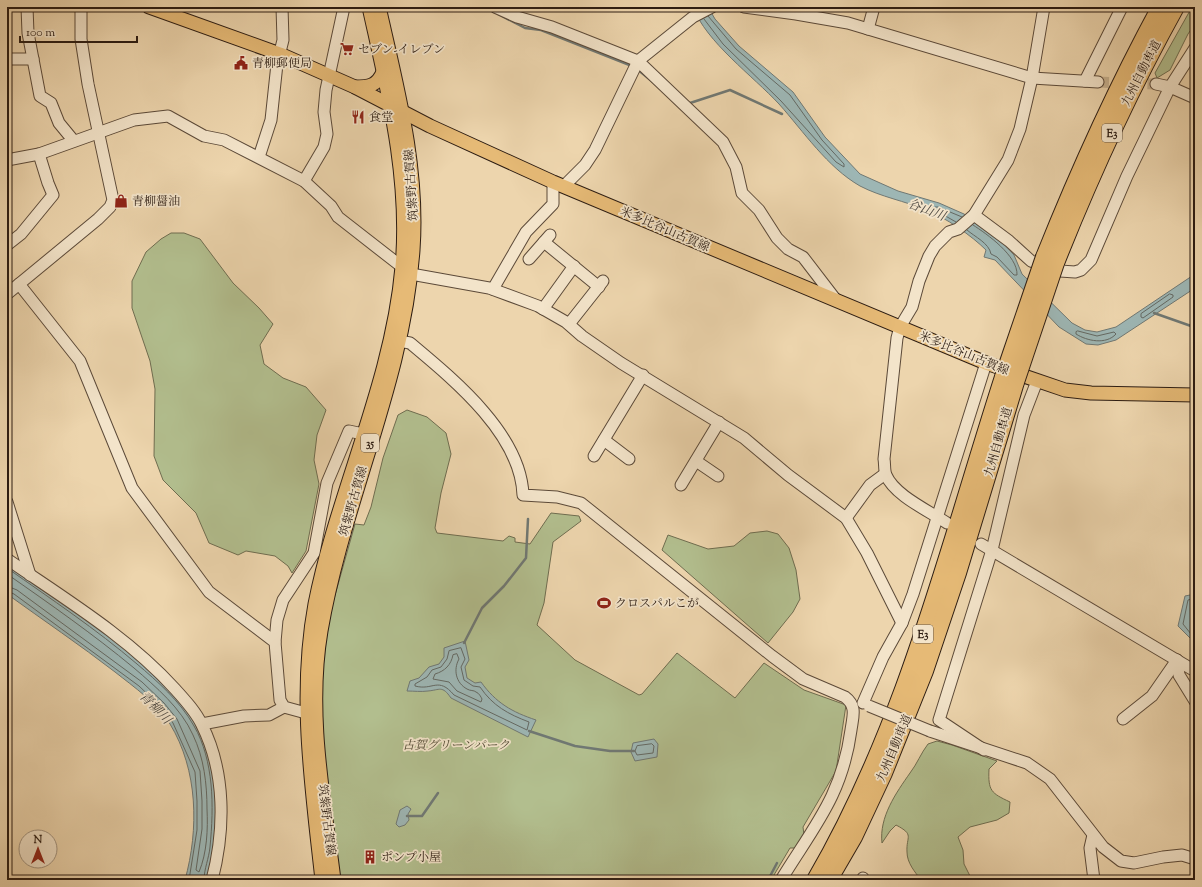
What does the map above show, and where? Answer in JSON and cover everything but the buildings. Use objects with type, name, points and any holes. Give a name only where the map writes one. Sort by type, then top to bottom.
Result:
[{"type":"highway","points":[[1130,64],[1155,7]]},
{"type":"highway","name":"九州自動車道","points":[[815,880],[880,751],[911,673],[1050,260],[1072,187],[1130,64],[1160,7]]},
{"type":"highway","name":"九州自動車道","points":[[1050,260],[1117,121],[1176,7]]},
{"type":"highway","name":"九州自動車道","points":[[829,880],[854,837],[874,796],[920,683],[958,573],[1009,380]]},
{"type":"main road","name":"米多比谷山古賀線","points":[[149,7],[280,54],[355,87],[430,126],[558,184],[986,363],[1065,390],[1091,393],[1195,395]]},
{"type":"main road","name":"筑紫野古賀線","points":[[322,880],[308,753],[306,713],[307,661],[316,602],[390,337],[406,271],[397,136],[369,7]]},
{"type":"main road","name":"筑紫野古賀線","points":[[334,880],[318,753],[316,711],[317,665],[327,600],[338,554],[399,341],[413,201],[408,146],[379,7]]},
{"type":"main road","points":[[355,87],[372,86],[378,83],[383,72]]},
{"type":"main road","points":[[408,146],[411,137],[417,131],[423,127],[430,126]]},
{"type":"street","points":[[27,7],[28,33],[34,58],[40,96],[51,103],[59,123],[73,140]]},
{"type":"street","points":[[7,294],[98,219],[110,207],[113,200],[81,39],[81,7]]},
{"type":"street","points":[[259,157],[271,120],[277,64],[283,40],[282,7]]},
{"type":"street","points":[[304,181],[324,147],[326,134],[324,112],[326,90],[344,7]]},
{"type":"street","points":[[495,7],[517,17],[552,27],[638,61],[723,142],[736,167],[742,192],[759,210],[777,238],[788,249],[803,257],[836,300]]},
{"type":"street","points":[[493,289],[526,232],[553,204],[558,184],[585,165],[595,150],[638,61],[694,17],[712,7]]},
{"type":"street","points":[[744,7],[796,14],[868,29],[1032,78],[1098,82]]},
{"type":"street","points":[[868,29],[874,7]]},
{"type":"street","points":[[947,523],[903,494],[892,484],[885,474],[884,459],[897,338],[900,327],[912,307],[928,256],[935,246],[949,232],[958,229],[973,216],[1008,160],[1020,129],[1032,78],[1044,7]]},
{"type":"street","points":[[1085,81],[1122,7]]},
{"type":"street","points":[[973,216],[1009,241],[1031,261],[1060,271],[1075,272],[1080,270],[1091,260],[1127,176],[1170,87],[1195,48]]},
{"type":"street","points":[[7,59],[34,58]]},
{"type":"street","points":[[1156,84],[1170,87],[1195,98]]},
{"type":"street","points":[[7,160],[40,154],[73,140],[77,141],[134,120],[168,116],[204,136],[224,140],[259,157],[304,181],[331,206],[338,218],[406,271],[493,289],[510,294],[544,309],[569,324],[582,336],[615,358],[744,438],[788,476],[846,518],[867,553],[902,623]]},
{"type":"street","points":[[7,245],[21,234],[54,195],[48,183],[40,154]]},
{"type":"street","points":[[530,260],[547,238],[574,266],[601,284],[569,324]]},
{"type":"street","points":[[544,309],[574,266]]},
{"type":"street","points":[[19,284],[80,361],[132,488],[209,592],[276,642]]},
{"type":"street","points":[[399,341],[410,343],[476,401],[510,449],[523,480],[523,495],[557,497],[581,503],[772,656],[803,678],[862,705],[930,731],[1026,763],[1050,779],[1093,835],[1111,854],[1128,863],[1182,855],[1195,859]]},
{"type":"street","points":[[781,880],[822,818],[840,781],[862,705],[883,657],[902,623],[913,594],[986,363]]},
{"type":"street","points":[[594,456],[643,375]]},
{"type":"street","points":[[984,750],[939,720],[992,550],[1024,415],[1037,381]]},
{"type":"street","points":[[681,485],[719,422]]},
{"type":"street","points":[[284,707],[278,694],[276,642],[277,620],[283,600],[314,553],[327,482],[350,431],[363,434]]},
{"type":"street","points":[[604,440],[629,459]]},
{"type":"street","points":[[696,461],[718,476]]},
{"type":"street","points":[[846,518],[870,485],[885,474]]},
{"type":"street","points":[[7,502],[30,575]]},
{"type":"street","points":[[981,544],[1195,671]]},
{"type":"street","points":[[7,559],[50,587],[159,671],[190,706],[202,724],[215,759],[220,783],[220,827],[212,880]]},
{"type":"street","points":[[1177,660],[1179,675],[1195,702]]},
{"type":"street","points":[[1123,719],[1152,696],[1177,660]]},
{"type":"street","points":[[202,724],[244,716],[269,714],[284,707],[306,713]]},
{"type":"street","points":[[1093,835],[1090,848],[1094,880]]},
{"type":"green space","points":[[1192,7],[1195,7],[1195,24],[1188,34],[1170,70],[1157,78],[1155,73]]},
{"type":"green space","points":[[171,233],[184,233],[200,239],[233,283],[273,324],[260,345],[264,364],[283,378],[306,387],[326,410],[317,435],[314,460],[319,484],[306,551],[292,573],[288,566],[275,556],[246,551],[238,555],[209,543],[196,513],[163,480],[154,456],[155,389],[150,361],[132,308],[132,281],[146,252],[161,239]]},
{"type":"green space","name":"古賀グリーンパーク","points":[[407,410],[427,417],[446,433],[451,454],[441,493],[435,528],[437,533],[503,541],[509,536],[515,538],[515,542],[530,544],[551,513],[579,516],[581,521],[553,542],[544,603],[537,625],[575,660],[639,695],[642,694],[677,653],[735,698],[764,663],[804,690],[846,705],[836,771],[803,827],[804,835],[796,848],[790,848],[771,880],[338,880],[320,741],[323,638],[355,524],[364,525],[371,507],[383,458],[398,415]]},
{"type":"green space","points":[[767,531],[778,534],[789,548],[796,570],[800,599],[793,612],[768,643],[662,550],[668,535],[708,549],[734,546],[750,533]]},
{"type":"green space","points":[[937,741],[997,761],[989,769],[990,787],[999,796],[1010,802],[1009,813],[997,820],[970,827],[958,837],[963,850],[964,864],[972,880],[921,880],[908,860],[908,834],[896,825],[882,843],[883,824],[894,797],[928,744]]},
{"type":"water","name":"谷山川","points":[[693,7],[708,7],[715,19],[739,46],[793,92],[825,137],[860,174],[898,191],[939,203],[964,214],[994,233],[1014,255],[1022,274],[1072,323],[1085,330],[1097,332],[1116,327],[1195,274],[1195,288],[1116,340],[1098,345],[1086,344],[1059,327],[995,260],[984,257],[986,250],[958,227],[926,210],[860,186],[837,169],[816,148],[779,104],[719,46],[699,20]]},
{"type":"water","points":[[7,563],[96,625],[138,659],[157,677],[197,723],[206,741],[212,760],[215,780],[216,820],[207,880],[185,880],[190,861],[194,820],[191,780],[179,742],[165,716],[152,702],[115,672],[7,594]]},
{"type":"water","points":[[1195,594],[1195,643],[1178,626],[1185,596]]},
{"type":"water","points":[[465,641],[469,660],[465,667],[467,678],[475,683],[481,682],[493,696],[505,706],[519,714],[536,720],[528,737],[451,698],[441,689],[407,691],[410,681],[419,678],[429,667],[439,664],[444,657],[444,648]]},
{"type":"water","points":[[654,739],[658,744],[657,757],[635,761],[631,752],[633,743]]},
{"type":"water","points":[[407,806],[411,809],[408,814],[409,820],[405,825],[399,827],[396,824],[400,810]]},
{"type":"waterway","points":[[484,7],[494,12]]},
{"type":"waterway","points":[[498,14],[525,28],[541,30],[632,66]]},
{"type":"waterway","points":[[637,69],[653,82]]},
{"type":"waterway","points":[[687,104],[730,90],[782,114]]},
{"type":"waterway","points":[[1154,313],[1191,326],[1195,331]]},
{"type":"waterway","points":[[464,643],[482,608],[504,586],[526,558],[528,519]]},
{"type":"waterway","points":[[1195,564],[1192,571],[1195,574]]},
{"type":"waterway","points":[[529,731],[575,746],[610,751],[634,751]]},
{"type":"waterway","points":[[407,816],[422,816],[438,793]]},
{"type":"waterway","points":[[768,880],[777,863]]},
{"type":"tunnel","points":[[1098,82],[1156,84]]},
{"type":"place","name":"セブン-イレブン","points":[[347,49]]},
{"type":"place","name":"青柳郵便局","points":[[241,63]]},
{"type":"place","name":"食堂","points":[[358,117]]},
{"type":"place","name":"青柳醤油","points":[[121,201]]},
{"type":"place","name":"クロスパルこが","points":[[604,603]]},
{"type":"place","name":"ポンプ小屋","points":[[370,857]]},
{"type":"water label","name":"青柳川","points":[[156,707]]}]
